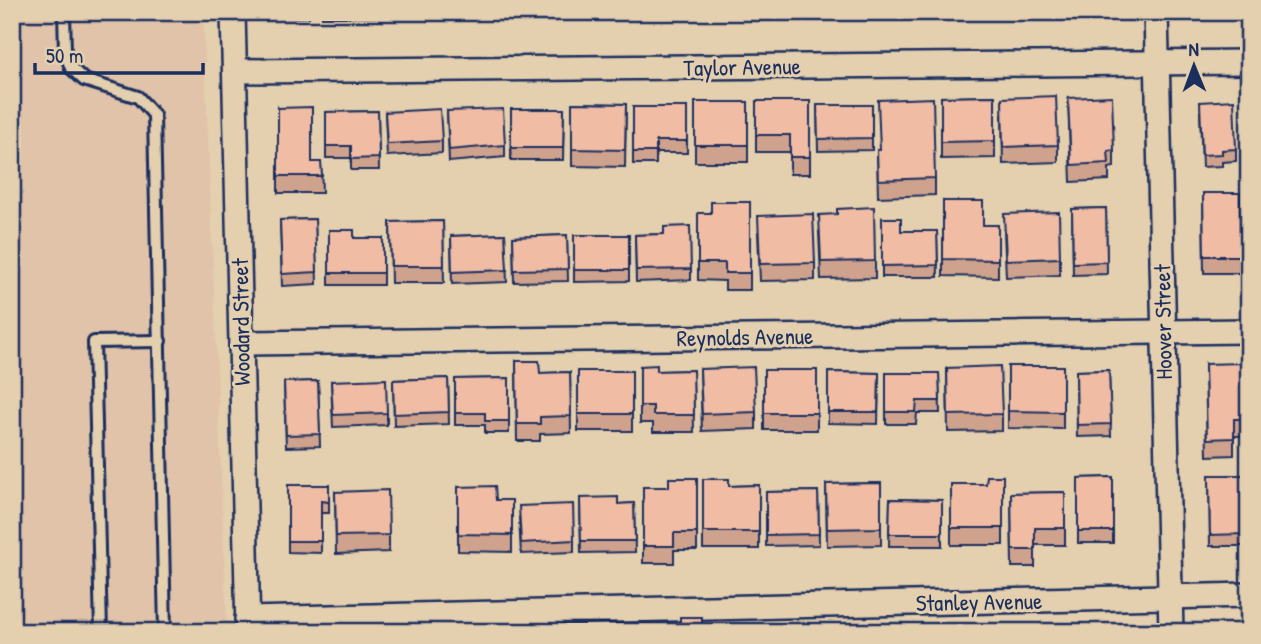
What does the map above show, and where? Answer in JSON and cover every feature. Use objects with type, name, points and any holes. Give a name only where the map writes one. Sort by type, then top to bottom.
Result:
[{"type":"street","name":"Woodard Street","points":[[233,12],[248,625]]},
{"type":"street","name":"Hoover Street","points":[[1156,12],[1171,632]]},
{"type":"street","name":"Taylor Avenue","points":[[234,71],[1249,62]]},
{"type":"street","name":"Reynolds Avenue","points":[[241,343],[1249,331]]},
{"type":"street","name":"Stanley Avenue","points":[[248,625],[1249,595]]},
{"type":"lane","points":[[64,12],[65,52],[71,68],[84,80],[138,97],[154,114],[165,632]]},
{"type":"lane","points":[[101,632],[94,342],[160,341]]},
{"type":"shaded area","points":[[12,12],[203,12],[227,632],[12,632]]},
{"type":"building","points":[[995,96],[995,141],[941,142],[941,97]]},
{"type":"building","points":[[1056,96],[1058,145],[1003,147],[1002,98]]},
{"type":"building","points":[[1112,96],[1114,150],[1108,151],[1109,163],[1071,165],[1068,98]]},
{"type":"building","points":[[1249,96],[1249,130],[1248,130]]},
{"type":"building","points":[[933,98],[935,178],[878,180],[878,100]]},
{"type":"building","points":[[1234,100],[1236,149],[1222,150],[1222,154],[1202,155],[1200,102]]},
{"type":"building","points":[[756,101],[810,101],[810,157],[790,157],[790,135],[756,135]]},
{"type":"building","points":[[695,102],[748,102],[748,145],[695,145]]},
{"type":"building","points":[[572,103],[626,104],[625,150],[572,149]]},
{"type":"building","points":[[817,105],[872,105],[872,138],[818,139]]},
{"type":"building","points":[[312,107],[312,162],[321,162],[322,176],[278,176],[278,108]]},
{"type":"building","points":[[633,107],[687,107],[687,141],[656,141],[656,152],[633,152]]},
{"type":"building","points":[[440,109],[442,141],[387,144],[385,112]]},
{"type":"building","points":[[503,109],[505,145],[449,150],[447,111]]},
{"type":"building","points":[[511,109],[564,109],[563,148],[511,148]]},
{"type":"building","points":[[378,111],[379,158],[351,159],[351,146],[326,146],[326,112]]},
{"type":"building","points":[[1203,193],[1240,193],[1240,256],[1204,256]]},
{"type":"building","points":[[943,201],[983,201],[983,225],[998,225],[998,260],[943,259]]},
{"type":"building","points":[[711,202],[750,202],[750,273],[725,273],[725,263],[698,263],[698,213],[711,213]]},
{"type":"building","points":[[874,207],[875,261],[821,262],[819,215],[837,214],[837,209]]},
{"type":"building","points":[[1106,208],[1107,262],[1073,263],[1072,209]]},
{"type":"building","points":[[1059,212],[1060,258],[1006,260],[1004,214]]},
{"type":"building","points":[[813,214],[815,263],[760,264],[758,216]]},
{"type":"building","points":[[882,218],[901,218],[901,231],[937,231],[938,265],[882,266]]},
{"type":"building","points":[[315,219],[317,272],[282,274],[280,220]]},
{"type":"building","points":[[443,221],[444,266],[391,266],[390,222]]},
{"type":"building","points":[[690,226],[691,269],[636,270],[635,235],[664,234],[664,227]]},
{"type":"building","points":[[329,230],[354,230],[354,238],[383,238],[383,273],[329,273]]},
{"type":"building","points":[[505,234],[507,270],[452,272],[451,236]]},
{"type":"building","points":[[567,235],[568,269],[514,270],[513,237]]},
{"type":"building","points":[[574,235],[629,235],[629,270],[574,270]]},
{"type":"building","points":[[516,361],[539,361],[540,373],[570,372],[571,416],[540,417],[540,424],[517,424]]},
{"type":"building","points":[[1242,363],[1244,419],[1234,419],[1234,438],[1207,439],[1205,364]]},
{"type":"building","points":[[657,365],[657,371],[693,370],[694,415],[653,415],[653,406],[640,406],[640,366]]},
{"type":"building","points":[[1000,366],[1002,414],[948,415],[947,368]]},
{"type":"building","points":[[1008,366],[1063,366],[1063,412],[1008,411]]},
{"type":"building","points":[[754,367],[756,412],[702,414],[700,369]]},
{"type":"building","points":[[764,370],[817,370],[817,413],[764,413]]},
{"type":"building","points":[[1109,370],[1111,424],[1077,425],[1076,371]]},
{"type":"building","points":[[578,371],[632,371],[632,414],[578,414]]},
{"type":"building","points":[[828,372],[879,373],[878,412],[828,412]]},
{"type":"building","points":[[886,373],[939,373],[940,401],[917,401],[916,412],[886,412]]},
{"type":"building","points":[[448,378],[449,412],[394,414],[393,380]]},
{"type":"building","points":[[509,378],[509,421],[485,421],[485,413],[455,413],[455,379]]},
{"type":"building","points":[[386,379],[387,413],[333,415],[331,381]]},
{"type":"building","points":[[318,381],[320,434],[286,435],[284,382]]},
{"type":"building","points":[[1209,475],[1244,475],[1244,534],[1210,535]]},
{"type":"building","points":[[987,476],[1003,476],[1003,528],[951,528],[951,484],[986,484]]},
{"type":"building","points":[[1113,477],[1113,531],[1078,531],[1078,478]]},
{"type":"building","points":[[669,478],[697,478],[697,533],[674,533],[674,546],[643,546],[643,487],[669,487]]},
{"type":"building","points":[[703,479],[729,479],[729,486],[759,485],[759,532],[703,532]]},
{"type":"building","points":[[881,483],[881,528],[827,529],[826,484]]},
{"type":"building","points":[[288,485],[329,485],[329,502],[321,501],[321,541],[288,541]]},
{"type":"building","points":[[495,486],[496,500],[512,500],[512,535],[458,534],[458,487]]},
{"type":"building","points":[[388,490],[389,535],[336,536],[335,492]]},
{"type":"building","points":[[818,491],[819,534],[766,535],[766,492]]},
{"type":"building","points":[[1065,492],[1065,528],[1035,528],[1035,550],[1012,550],[1011,493]]},
{"type":"building","points":[[618,497],[618,504],[634,503],[635,541],[581,541],[580,498]]},
{"type":"building","points":[[890,499],[942,500],[942,534],[889,534]]},
{"type":"building","points":[[573,504],[574,540],[521,543],[519,506]]},
{"type":"building","points":[[680,617],[702,617],[702,632],[680,632]]},
{"type":"building","points":[[497,626],[517,626],[517,632],[497,632]]}]
